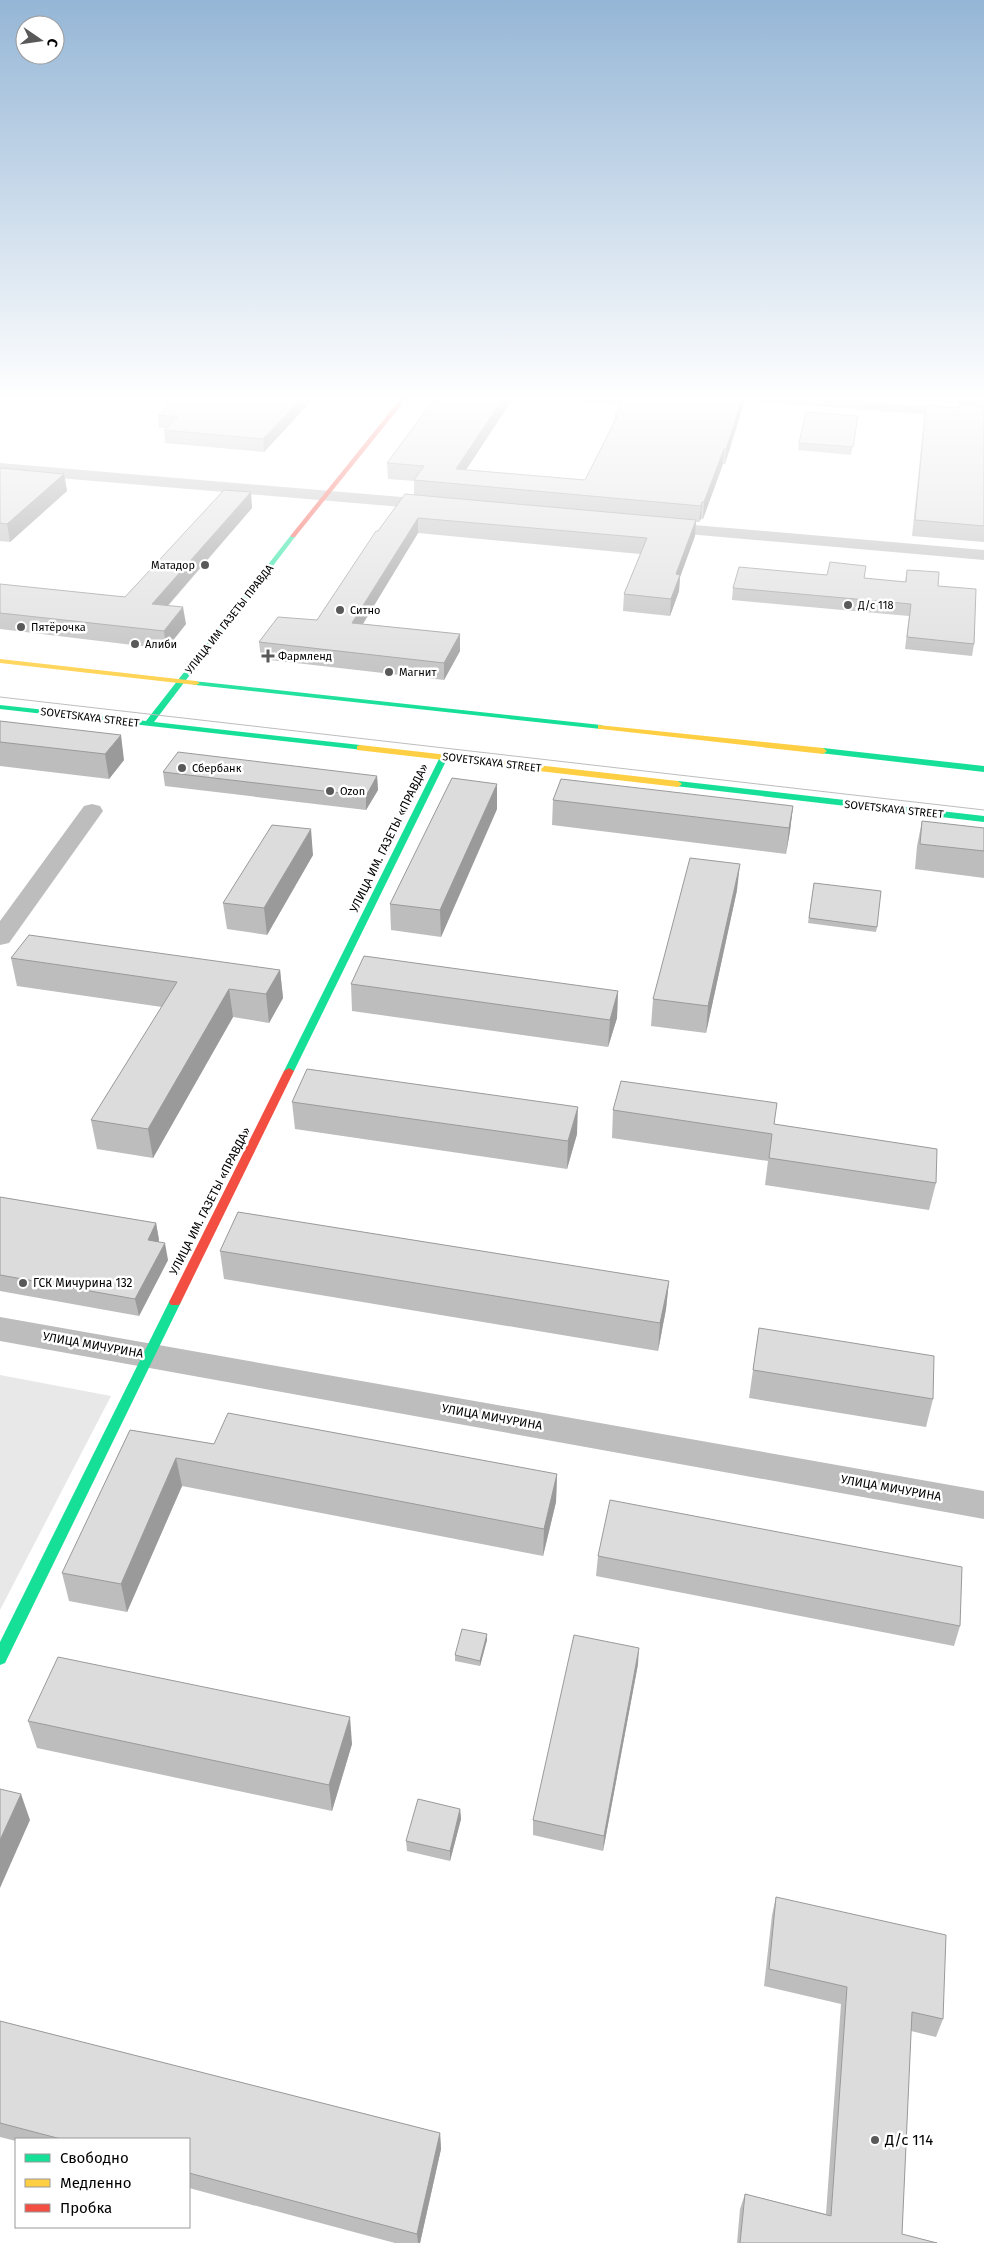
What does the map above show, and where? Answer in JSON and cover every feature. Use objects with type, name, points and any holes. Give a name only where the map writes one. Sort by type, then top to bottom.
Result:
[{"type":"street","name":"УЛИЦА ИМ ГАЗЕТЫ ПРАВДА","points":[[148,724],[320,502]]},
{"type":"street","points":[[397,502],[454,507]]},
{"type":"street","points":[[647,525],[984,555]]},
{"type":"street","points":[[0,661],[984,769]]},
{"type":"street","name":"SOVETSKAYA STREET","points":[[0,707],[984,819]]},
{"type":"street","name":"УЛИЦА ИМ. ГАЗЕТЫ «ПРАВДА»","points":[[0,1658],[148,1355],[256,1142],[444,757]]},
{"type":"street","points":[[0,938],[92,811]]},
{"type":"street","name":"УЛИЦА МИЧУРИНА","points":[[0,1329],[984,1505]]},
{"type":"shaded area","points":[[0,1375],[111,1396],[0,1610]]},
{"type":"building","points":[[0,502],[32,502],[7,524],[0,523]]},
{"type":"building","points":[[213,502],[242,502],[152,604],[183,607],[164,631],[0,613],[0,584],[125,597]]},
{"type":"building","points":[[399,502],[491,502],[696,520],[676,574],[680,575],[671,599],[624,594],[647,538],[418,518],[352,623],[460,634],[444,663],[259,642],[278,617],[317,620],[376,531],[378,531]]},
{"type":"building","points":[[653,502],[704,502],[702,502],[701,506]]},
{"type":"building","points":[[917,502],[984,502],[984,526],[915,520]]},
{"type":"building","points":[[830,562],[866,566],[864,578],[906,582],[907,570],[939,572],[938,586],[976,589],[974,644],[907,637],[911,604],[733,588],[739,567],[827,575]]},
{"type":"building","points":[[0,721],[121,735],[105,754],[0,742]]},
{"type":"building","points":[[178,752],[377,776],[366,796],[163,772]]},
{"type":"building","points":[[452,778],[497,784],[440,910],[390,904]]},
{"type":"building","points":[[561,779],[793,806],[789,828],[553,800]]},
{"type":"building","points":[[922,821],[984,828],[984,851],[920,844]]},
{"type":"building","points":[[272,825],[311,829],[264,908],[223,903]]},
{"type":"building","points":[[690,858],[740,864],[708,1006],[653,999]]},
{"type":"building","points":[[814,883],[881,891],[877,927],[809,918]]},
{"type":"building","points":[[29,935],[280,970],[266,994],[229,989],[148,1129],[91,1120],[177,982],[11,958]]},
{"type":"building","points":[[364,956],[618,991],[610,1020],[351,984]]},
{"type":"building","points":[[307,1069],[578,1107],[568,1141],[292,1102]]},
{"type":"building","points":[[621,1081],[777,1103],[774,1124],[937,1149],[936,1183],[769,1158],[772,1134],[613,1110]]},
{"type":"building","points":[[0,1197],[156,1223],[148,1240],[165,1243],[135,1299],[0,1275]]},
{"type":"building","points":[[238,1212],[669,1281],[660,1323],[220,1251]]},
{"type":"building","points":[[759,1328],[934,1356],[933,1399],[753,1370]]},
{"type":"building","points":[[228,1413],[557,1474],[544,1529],[176,1458],[121,1584],[62,1573],[130,1430],[214,1444]]},
{"type":"building","points":[[610,1500],[962,1567],[960,1626],[598,1556]]},
{"type":"building","points":[[462,1629],[487,1634],[480,1661],[455,1655]]},
{"type":"building","points":[[574,1635],[639,1648],[604,1836],[533,1820]]},
{"type":"building","points":[[58,1657],[350,1717],[329,1785],[28,1721]]},
{"type":"building","points":[[0,1789],[21,1794],[0,1840]]},
{"type":"building","points":[[418,1799],[460,1809],[450,1851],[406,1841]]},
{"type":"building","points":[[776,1897],[946,1935],[943,2019],[912,2012],[902,2234],[937,2243],[740,2243],[745,2194],[831,2216],[847,1987],[769,1969]]},
{"type":"building","points":[[0,2021],[440,2133],[417,2234],[190,2173],[190,2138],[57,2138],[0,2123]]},
{"type":"tram line","points":[[0,697],[984,810]]},
{"type":"traffic: fast","points":[[148,724],[293,536]]},
{"type":"traffic: fast","points":[[196,683],[601,727]]},
{"type":"traffic: fast","points":[[0,707],[360,748]]},
{"type":"traffic: fast","points":[[823,751],[984,769]]},
{"type":"traffic: fast","points":[[289,1071],[444,757]]},
{"type":"traffic: fast","points":[[678,784],[984,819]]},
{"type":"traffic: fast","points":[[0,1658],[175,1302]]},
{"type":"traffic: slow","points":[[0,661],[196,683]]},
{"type":"traffic: slow","points":[[601,727],[823,751]]},
{"type":"traffic: slow","points":[[360,748],[678,784]]},
{"type":"traffic: jam","points":[[293,536],[321,502]]},
{"type":"traffic: jam","points":[[175,1302],[289,1071]]},
{"type":"place","name":"Матадор","points":[[205,565]]},
{"type":"place","name":"Д/с 118","points":[[848,605]]},
{"type":"place","name":"Ситно","points":[[340,610]]},
{"type":"place","name":"Пятёрочка","points":[[21,627]]},
{"type":"place","name":"Алиби","points":[[135,644]]},
{"type":"place","name":"Фармленд","points":[[268,656]]},
{"type":"place","name":"Магнит","points":[[389,672]]},
{"type":"place","name":"Сбербанк","points":[[182,768]]},
{"type":"place","name":"Ozon","points":[[330,791]]},
{"type":"place","name":"ГСК Мичурина 132","points":[[23,1283]]},
{"type":"place","name":"Д/с 114","points":[[875,2140]]}]
